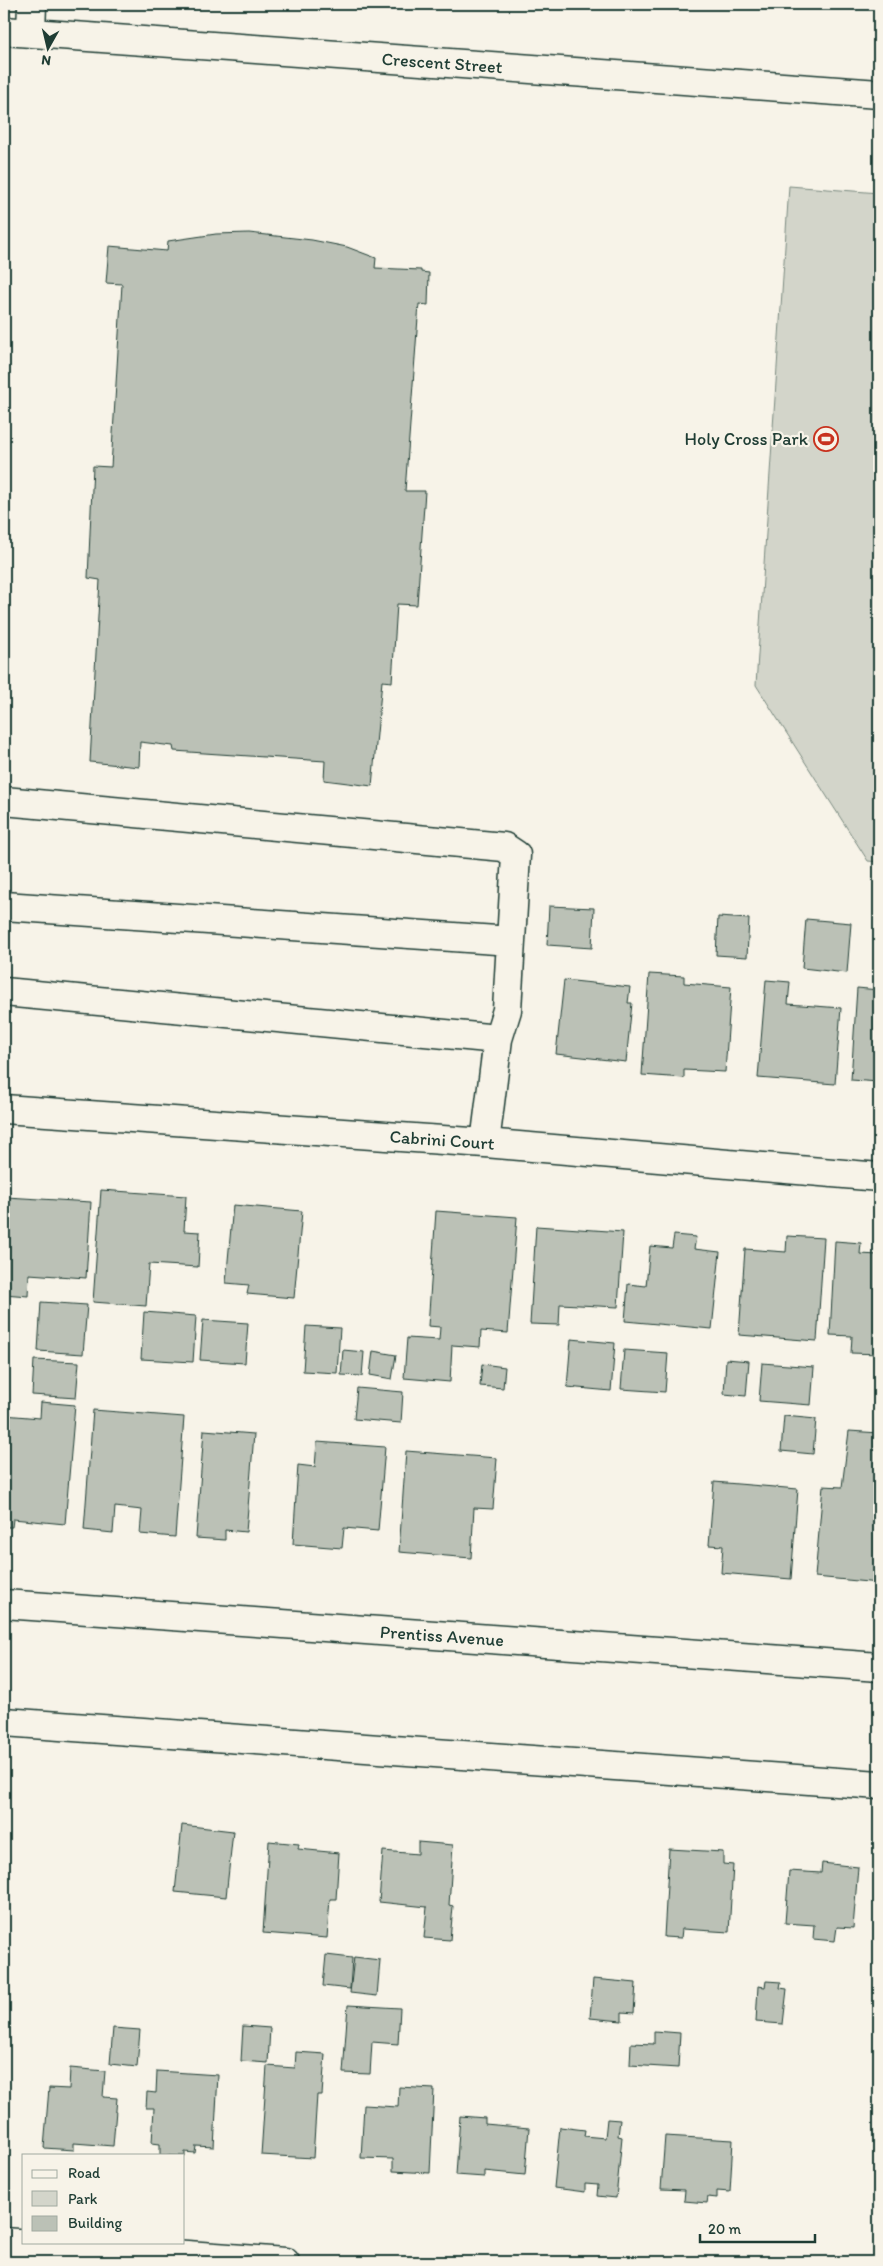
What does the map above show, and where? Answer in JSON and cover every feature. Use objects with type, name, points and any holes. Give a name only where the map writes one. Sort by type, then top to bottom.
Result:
[{"type":"street","points":[[31,33],[32,4]]},
{"type":"street","name":"Crescent Street","points":[[4,31],[879,94]]},
{"type":"street","points":[[4,801],[504,847],[516,855],[507,1010],[498,1038],[485,1143]]},
{"type":"street","points":[[4,906],[511,942]]},
{"type":"street","points":[[4,992],[498,1038]]},
{"type":"street","name":"Cabrini Court","points":[[4,1109],[485,1143],[879,1177]]},
{"type":"street","name":"Prentiss Avenue","points":[[4,1604],[879,1668]]},
{"type":"street","points":[[4,1722],[879,1785]]},
{"type":"street","points":[[4,2242],[22,2243]]},
{"type":"street","points":[[32,2244],[285,2262]]},
{"type":"green space","name":"Holy Cross Park","points":[[789,186],[879,193],[879,862],[868,861],[756,685]]},
{"type":"building","points":[[249,233],[312,240],[347,247],[376,258],[375,268],[421,270],[421,272],[429,273],[428,305],[419,304],[405,491],[425,491],[417,605],[397,604],[392,682],[382,681],[372,786],[324,780],[325,761],[174,751],[173,746],[140,742],[139,767],[90,762],[100,580],[88,578],[93,466],[111,467],[122,284],[106,283],[109,246],[167,251],[168,241],[216,234]]},
{"type":"building","points":[[549,906],[594,908],[592,948],[547,945]]},
{"type":"building","points":[[718,917],[749,919],[747,957],[716,955]]},
{"type":"building","points":[[806,919],[851,923],[847,973],[802,968]]},
{"type":"building","points":[[649,974],[684,976],[684,983],[731,987],[725,1072],[684,1070],[684,1078],[642,1075]]},
{"type":"building","points":[[564,980],[630,987],[628,1003],[632,1003],[626,1062],[556,1054]]},
{"type":"building","points":[[766,980],[790,982],[788,1004],[841,1008],[835,1084],[758,1078]]},
{"type":"building","points":[[857,988],[879,990],[879,1082],[851,1080]]},
{"type":"building","points":[[101,1190],[186,1196],[184,1231],[200,1232],[198,1267],[149,1264],[146,1306],[93,1302]]},
{"type":"building","points":[[6,1197],[91,1202],[86,1278],[29,1274],[28,1296],[4,1294]]},
{"type":"building","points":[[233,1205],[302,1211],[294,1298],[247,1294],[249,1285],[226,1283]]},
{"type":"building","points":[[436,1211],[517,1217],[508,1333],[481,1331],[480,1347],[452,1345],[450,1382],[404,1378],[407,1338],[439,1340],[440,1327],[428,1326]]},
{"type":"building","points":[[536,1226],[623,1232],[618,1307],[560,1304],[559,1325],[530,1324]]},
{"type":"building","points":[[674,1235],[696,1237],[694,1249],[720,1252],[712,1329],[625,1321],[628,1284],[646,1286],[650,1246],[672,1248]]},
{"type":"building","points":[[787,1236],[824,1238],[817,1341],[739,1335],[745,1249],[786,1252]]},
{"type":"building","points":[[835,1241],[861,1243],[860,1254],[879,1255],[879,1354],[851,1353],[852,1336],[830,1335]]},
{"type":"building","points":[[41,1302],[87,1305],[83,1354],[38,1351]]},
{"type":"building","points":[[144,1312],[196,1316],[193,1362],[141,1359]]},
{"type":"building","points":[[203,1320],[248,1323],[245,1363],[200,1360]]},
{"type":"building","points":[[306,1326],[340,1328],[337,1373],[303,1371]]},
{"type":"building","points":[[571,1339],[615,1343],[611,1391],[567,1387]]},
{"type":"building","points":[[343,1350],[364,1352],[362,1376],[341,1375]]},
{"type":"building","points":[[624,1350],[668,1353],[665,1392],[621,1389]]},
{"type":"building","points":[[373,1351],[396,1355],[392,1379],[370,1375]]},
{"type":"building","points":[[726,1359],[749,1361],[746,1396],[724,1394]]},
{"type":"building","points":[[34,1360],[79,1362],[76,1398],[32,1395]]},
{"type":"building","points":[[762,1363],[814,1367],[811,1405],[759,1401]]},
{"type":"building","points":[[482,1364],[505,1367],[503,1388],[480,1386]]},
{"type":"building","points":[[357,1388],[403,1392],[401,1423],[354,1419]]},
{"type":"building","points":[[41,1402],[75,1405],[65,1524],[13,1519],[12,1527],[4,1527],[4,1415],[40,1418]]},
{"type":"building","points":[[93,1410],[184,1417],[175,1537],[140,1534],[142,1510],[115,1507],[113,1533],[84,1530]]},
{"type":"building","points":[[784,1416],[816,1419],[813,1454],[781,1451]]},
{"type":"building","points":[[204,1430],[254,1434],[246,1532],[225,1530],[225,1540],[196,1538]]},
{"type":"building","points":[[849,1431],[879,1433],[879,1583],[815,1577],[823,1486],[842,1487]]},
{"type":"building","points":[[317,1442],[385,1447],[378,1531],[344,1528],[342,1548],[293,1544],[298,1465],[315,1467]]},
{"type":"building","points":[[406,1451],[497,1458],[493,1509],[474,1508],[471,1558],[399,1552]]},
{"type":"building","points":[[714,1482],[798,1489],[791,1579],[721,1573],[723,1546],[709,1545]]},
{"type":"building","points":[[182,1825],[233,1831],[226,1897],[175,1892]]},
{"type":"building","points":[[269,1841],[299,1844],[298,1849],[339,1853],[336,1899],[330,1899],[327,1938],[263,1933]]},
{"type":"building","points":[[418,1842],[453,1845],[449,1905],[453,1906],[450,1940],[424,1938],[427,1907],[379,1902],[383,1851],[418,1854]]},
{"type":"building","points":[[669,1849],[723,1852],[723,1864],[733,1865],[729,1932],[682,1929],[681,1938],[664,1937]]},
{"type":"building","points":[[822,1863],[858,1867],[853,1928],[837,1927],[835,1941],[813,1939],[814,1925],[785,1923],[789,1871],[821,1873]]},
{"type":"building","points":[[326,1955],[352,1958],[350,1989],[323,1986]]},
{"type":"building","points":[[354,1957],[380,1960],[377,1996],[350,1993]]},
{"type":"building","points":[[593,1979],[636,1983],[634,2013],[622,2012],[622,2021],[590,2018]]},
{"type":"building","points":[[766,1981],[781,1982],[780,1988],[787,1989],[783,2024],[756,2022],[758,1986],[765,1987]]},
{"type":"building","points":[[348,2005],[400,2008],[398,2044],[372,2042],[370,2074],[343,2073]]},
{"type":"building","points":[[243,2026],[270,2028],[268,2063],[241,2061]]},
{"type":"building","points":[[113,2028],[140,2030],[137,2067],[110,2064]]},
{"type":"building","points":[[654,2031],[680,2033],[678,2068],[630,2065],[631,2043],[654,2044]]},
{"type":"building","points":[[296,2052],[325,2054],[322,2095],[317,2095],[313,2158],[261,2155],[267,2066],[295,2068]]},
{"type":"building","points":[[70,2068],[105,2071],[103,2097],[117,2098],[113,2146],[74,2143],[74,2150],[44,2148],[49,2088],[69,2089]]},
{"type":"building","points":[[157,2071],[218,2075],[214,2147],[196,2146],[195,2153],[160,2154],[160,2144],[152,2143],[154,2108],[146,2108],[147,2092],[156,2093]]},
{"type":"building","points":[[399,2087],[434,2089],[430,2173],[393,2171],[393,2159],[361,2158],[364,2105],[398,2107]]},
{"type":"building","points":[[460,2116],[485,2118],[485,2124],[529,2128],[525,2175],[484,2171],[484,2177],[456,2175]]},
{"type":"building","points":[[607,2119],[620,2120],[618,2136],[622,2137],[616,2198],[597,2196],[598,2185],[585,2184],[585,2192],[554,2188],[560,2127],[585,2130],[584,2136],[605,2138]]},
{"type":"building","points":[[665,2136],[733,2140],[730,2192],[717,2191],[717,2198],[708,2197],[707,2203],[684,2201],[685,2190],[661,2189]]},
{"type":"place","name":"Holy Cross Park","points":[[826,439]]}]
